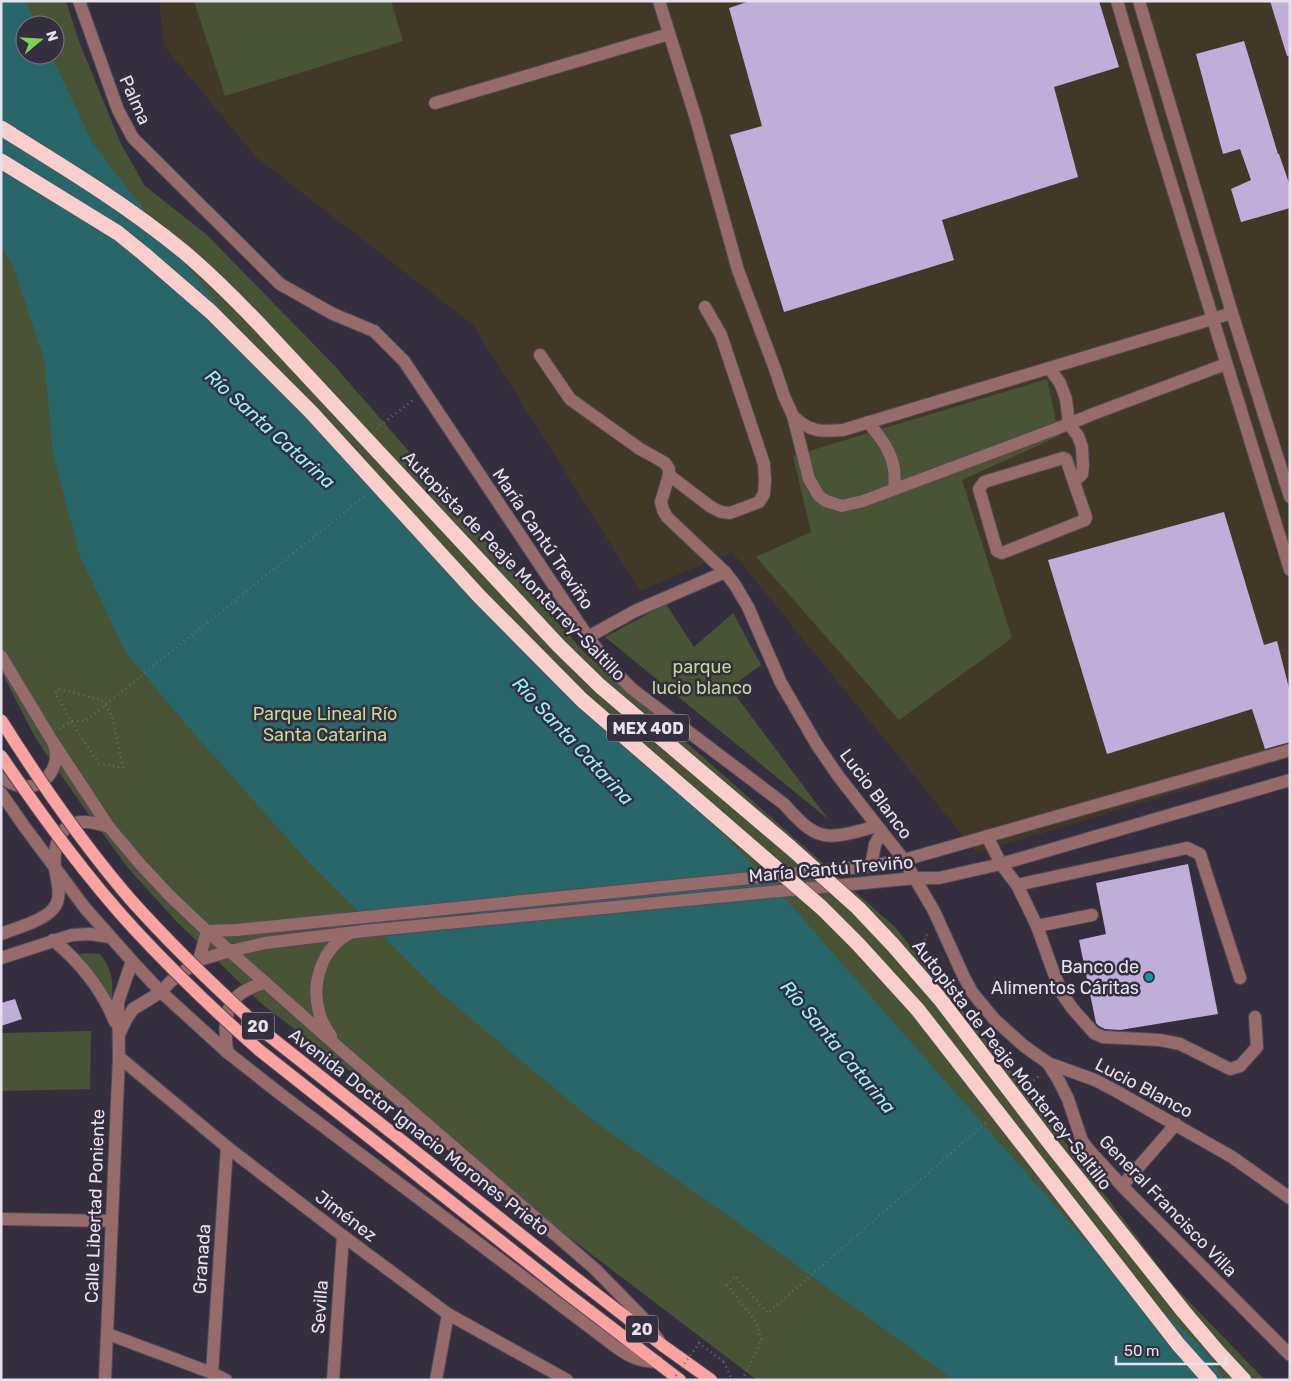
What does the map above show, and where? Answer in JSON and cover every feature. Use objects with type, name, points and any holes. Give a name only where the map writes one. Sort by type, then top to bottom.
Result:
[{"type":"highway","name":"Autopista de Peaje Monterrey-Saltillo","points":[[1,128],[128,209],[183,251],[222,285],[559,646],[600,686],[858,908],[940,999],[1052,1146],[1154,1274],[1218,1352],[1244,1380]]},
{"type":"highway","name":"MEX 40D","points":[[1,161],[118,233],[211,312],[311,412],[479,596],[582,700],[822,908],[858,944],[918,1010],[1178,1344],[1210,1380]]},
{"type":"main road","name":"Avenida Doctor Ignacio Morones Prieto","points":[[1,720],[60,809],[84,841],[130,898],[198,971],[268,1035],[573,1276],[662,1345],[711,1380]]},
{"type":"main road","name":"Avenida Doctor Ignacio Morones Prieto","points":[[1,756],[56,835],[91,879],[135,930],[216,1012],[259,1050],[565,1292],[680,1380]]},
{"type":"street","name":"Palma","points":[[79,1],[118,110],[133,138],[210,216]]},
{"type":"street","points":[[659,1],[696,119],[738,270],[793,416],[809,479],[819,496],[826,501],[842,506],[863,501],[1226,364]]},
{"type":"street","points":[[1117,1],[1226,364],[1287,551],[1290,570]]},
{"type":"street","points":[[1139,1],[1232,313],[1290,497]]},
{"type":"street","points":[[435,103],[669,34]]},
{"type":"street","points":[[1156,134],[1177,128]]},
{"type":"street","name":"María Cantú Treviño","points":[[210,216],[280,284],[333,314],[374,332],[404,361],[588,637],[611,668],[632,689],[784,804],[818,824],[824,827],[858,823],[877,826],[871,866]]},
{"type":"street","points":[[540,355],[570,399],[640,448],[665,463],[669,469],[669,475],[711,507],[730,513],[759,502],[764,494],[764,464],[721,335],[705,307]]},
{"type":"street","points":[[793,416],[804,425],[816,430],[843,430],[1232,313]]},
{"type":"street","points":[[1049,368],[1060,383],[1066,399],[1069,424],[1078,436],[1082,447],[1082,474],[1074,482]]},
{"type":"street","points":[[868,422],[885,443],[890,454],[894,469],[895,489]]},
{"type":"street","points":[[1063,458],[1066,459],[1074,482],[1086,517],[1085,520],[1002,553],[998,551],[979,489],[984,482],[1063,458]]},
{"type":"street","name":"Lucio Blanco","points":[[669,475],[662,502],[663,510],[667,517],[725,572],[735,585],[748,607],[781,683],[817,745],[916,878],[934,911],[972,992],[994,1019],[1024,1046],[1045,1069],[1095,1080],[1232,1157],[1290,1198]]},
{"type":"street","points":[[588,637],[635,611],[725,572]]},
{"type":"street","name":"20","points":[[1,656],[50,737],[109,827],[141,865],[206,931],[595,1269],[643,1318],[662,1345]]},
{"type":"street","points":[[1,778],[21,787],[32,786],[43,781],[51,773],[55,762],[56,751],[50,737]]},
{"type":"street","name":"María Cantú Treviño","points":[[206,931],[237,930],[854,869],[904,860],[1290,750]]},
{"type":"street","name":"María Cantú Treviño","points":[[199,960],[264,943],[358,932],[916,878],[940,878],[1001,864],[1290,780]]},
{"type":"street","name":"Avenida Doctor Ignacio Morones Prieto","points":[[1,793],[85,908],[110,938],[161,992],[227,1052],[616,1347],[639,1360],[657,1362]]},
{"type":"street","points":[[1,934],[47,915],[54,909],[58,902],[59,892],[55,867],[56,845],[60,834],[65,828],[76,823],[85,822],[109,827]]},
{"type":"street","points":[[987,836],[1001,864],[1017,885],[1038,926],[1063,995],[1094,1033],[1103,1037],[1160,1040],[1180,1044],[1230,1069],[1240,1066],[1257,1047],[1255,1017]]},
{"type":"street","points":[[1017,885],[1186,848],[1200,854],[1240,978]]},
{"type":"street","points":[[1038,926],[1092,915]]},
{"type":"street","points":[[199,960],[206,931]]},
{"type":"street","points":[[338,1047],[319,1013],[317,1001],[318,978],[326,956],[332,947],[341,938],[358,932]]},
{"type":"street","points":[[1,958],[72,935],[90,934],[110,938]]},
{"type":"street","points":[[53,940],[69,953],[95,984],[108,1005],[119,1034]]},
{"type":"street","name":"Calle Libertad Poniente","points":[[119,1034],[133,1009],[161,992],[170,982],[199,960]]},
{"type":"street","name":"Calle Libertad Poniente","points":[[105,1380],[119,1058],[118,1002],[132,961]]},
{"type":"street","points":[[227,1052],[225,1018],[230,1005],[240,994],[252,986],[266,983]]},
{"type":"street","name":"Jiménez","points":[[119,1058],[227,1147],[448,1314],[549,1375],[567,1380]]},
{"type":"street","name":"General Francisco Villa","points":[[1045,1069],[1059,1081],[1068,1099],[1082,1141],[1101,1164],[1290,1355]]},
{"type":"street","points":[[1122,1186],[1176,1124]]},
{"type":"street","name":"Granada","points":[[212,1373],[227,1147]]},
{"type":"street","points":[[1,1219],[112,1221]]},
{"type":"street","name":"Sevilla","points":[[333,1380],[343,1236]]},
{"type":"street","points":[[436,1380],[448,1314]]},
{"type":"street","points":[[108,1334],[226,1380]]},
{"type":"path","points":[[383,435],[377,428],[407,404]]},
{"type":"path","points":[[50,737],[71,721],[86,721],[367,494]]},
{"type":"path","points":[[59,689],[101,700],[112,715],[123,768],[98,763],[71,721],[55,693],[59,689]]},
{"type":"path","points":[[1026,1087],[1045,1069]]},
{"type":"path","points":[[742,1380],[762,1340],[756,1322],[727,1285],[734,1276],[768,1313],[990,1119]]},
{"type":"path","points":[[673,1380],[700,1343],[724,1362],[732,1380]]},
{"type":"shaded area","points":[[159,1],[1290,1],[1290,758],[977,853],[732,552],[640,591],[473,325],[256,157],[164,46]]},
{"type":"green space","name":"Río Santa Catarina","points":[[1,1],[66,1],[80,44],[121,144],[145,186],[206,234],[332,363],[583,651],[895,927],[1016,1077],[1173,1285],[1265,1380],[757,1380],[263,1005],[176,921],[128,868],[36,739],[1,671]]},
{"type":"green space","points":[[194,1],[391,1],[403,41],[225,96]]},
{"type":"green space","points":[[1047,379],[1059,436],[962,480],[1012,638],[899,720],[756,557],[811,532],[793,456]]},
{"type":"green space","name":"parque lucio blanco","points":[[666,604],[694,647],[733,613],[761,665],[730,688],[828,819],[605,637]]},
{"type":"green space","points":[[84,953],[100,954],[108,965],[112,982],[112,1002],[77,955]]},
{"type":"green space","points":[[91,1031],[90,1089],[1,1091],[1,1033]]},
{"type":"water","name":"Río Santa Catarina","points":[[1,1],[26,1],[32,15],[15,15],[15,65],[56,65],[93,144],[285,392],[773,885],[1085,1240],[1204,1349],[1224,1380],[954,1380],[758,1237],[590,1118],[438,991],[301,854],[191,730],[126,653],[80,556],[53,454],[44,358],[12,263],[1,248]]},
{"type":"building","points":[[750,1],[1099,1],[1119,67],[1054,87],[1078,177],[942,220],[954,260],[784,312],[730,135],[762,126],[729,8]]},
{"type":"building","points":[[1270,1],[1290,1],[1290,55],[1287,56]]},
{"type":"building","points":[[1244,41],[1278,154],[1290,186],[1290,208],[1241,222],[1231,189],[1251,180],[1240,149],[1223,154],[1196,54]]},
{"type":"building","points":[[1224,512],[1264,645],[1277,641],[1290,692],[1290,742],[1265,749],[1252,709],[1107,754],[1048,560]]},
{"type":"building","name":"Banco de Alimentos Cáritas","points":[[1188,864],[1218,1014],[1120,1030],[1105,1029],[1099,1026],[1096,1023],[1079,940],[1106,934],[1096,883]]},
{"type":"building","points":[[15,999],[22,1019],[1,1026],[1,1003]]},
{"type":"place","name":"Banco de Alimentos Cáritas","points":[[1149,977]]},
{"type":"park label","name":"Parque Lineal Río Santa Catarina","points":[[325,724]]}]
